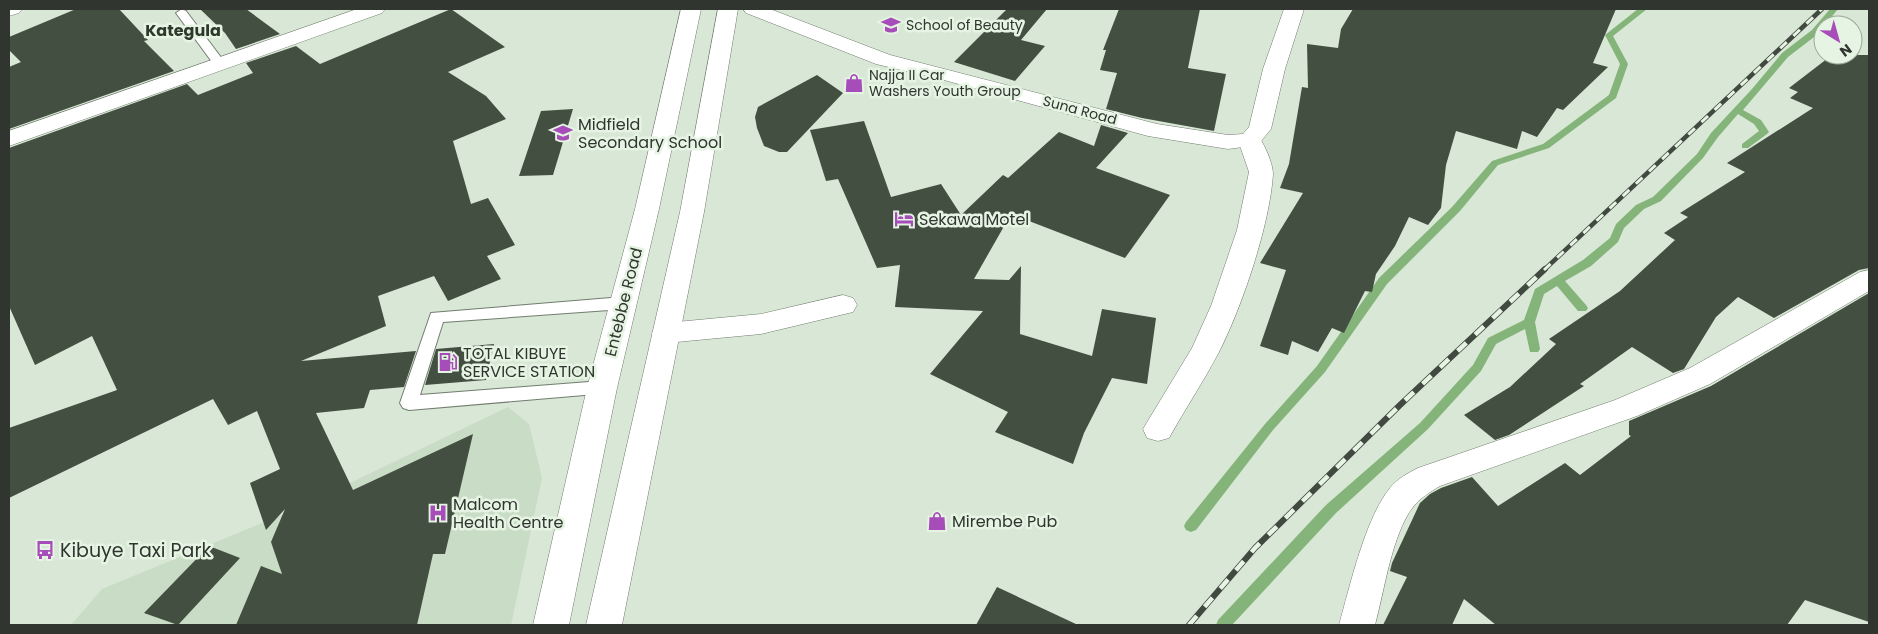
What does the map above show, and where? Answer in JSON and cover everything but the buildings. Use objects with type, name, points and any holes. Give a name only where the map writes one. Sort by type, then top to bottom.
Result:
[{"type":"street","points":[[9,139],[218,63],[376,9]]},
{"type":"street","name":"Entebbe Road","points":[[551,625],[602,388],[649,200],[691,9]]},
{"type":"street","points":[[604,625],[692,212],[728,9]]},
{"type":"street","name":"Suna Road","points":[[753,9],[883,60],[948,75],[1156,131],[1228,142],[1250,140]]},
{"type":"street","points":[[1158,429],[1205,351],[1225,306],[1250,230],[1261,172],[1250,140],[1260,129],[1274,69],[1294,9]]},
{"type":"street","points":[[1357,625],[1369,581],[1388,527],[1400,500],[1411,488],[1429,477],[1626,408],[1700,376],[1869,279]]},
{"type":"street","points":[[666,333],[761,324],[843,305]]},
{"type":"lane","points":[[182,13],[218,63]]},
{"type":"lane","points":[[602,388],[409,403],[437,317],[623,303]]},
{"type":"shaded area","points":[[508,407],[529,424],[542,478],[511,625],[71,625],[102,589],[296,509]]},
{"type":"waterway","points":[[1191,526],[1269,427],[1321,369],[1383,281],[1456,209],[1495,163],[1546,146],[1613,96],[1624,64],[1609,35],[1643,9]]},
{"type":"waterway","points":[[1737,110],[1785,55],[1815,32],[1834,9]]},
{"type":"waterway","points":[[1558,280],[1587,263],[1614,240],[1620,226],[1640,207],[1657,199],[1700,156],[1714,135],[1737,110]]},
{"type":"waterway","points":[[1737,110],[1758,122],[1764,132],[1745,146]]},
{"type":"waterway","points":[[1529,322],[1539,292],[1558,280]]},
{"type":"waterway","points":[[1558,280],[1582,308]]},
{"type":"waterway","points":[[1223,625],[1331,509],[1424,426],[1477,368],[1492,341],[1529,322]]},
{"type":"waterway","points":[[1529,322],[1534,349]]},
{"type":"railway","points":[[1544,270],[1822,9]]},
{"type":"railway","points":[[1189,625],[1255,548],[1400,405],[1545,269]]},
{"type":"place","name":"School of Beauty","points":[[891,25]]},
{"type":"place","name":"Najja II Car Washers Youth Group","points":[[854,83]]},
{"type":"place","name":"Midfield Secondary School","points":[[563,133]]},
{"type":"place","name":"Sekawa Motel","points":[[904,219]]},
{"type":"place","name":"TOTAL KIBUYE SERVICE STATION","points":[[448,362]]},
{"type":"place","name":"Malcom Health Centre","points":[[438,513]]},
{"type":"place","name":"Mirembe Pub","points":[[937,521]]},
{"type":"place","name":"Kibuye Taxi Park","points":[[45,550]]},
{"type":"district","name":"Kategula","points":[[183,30]]}]
